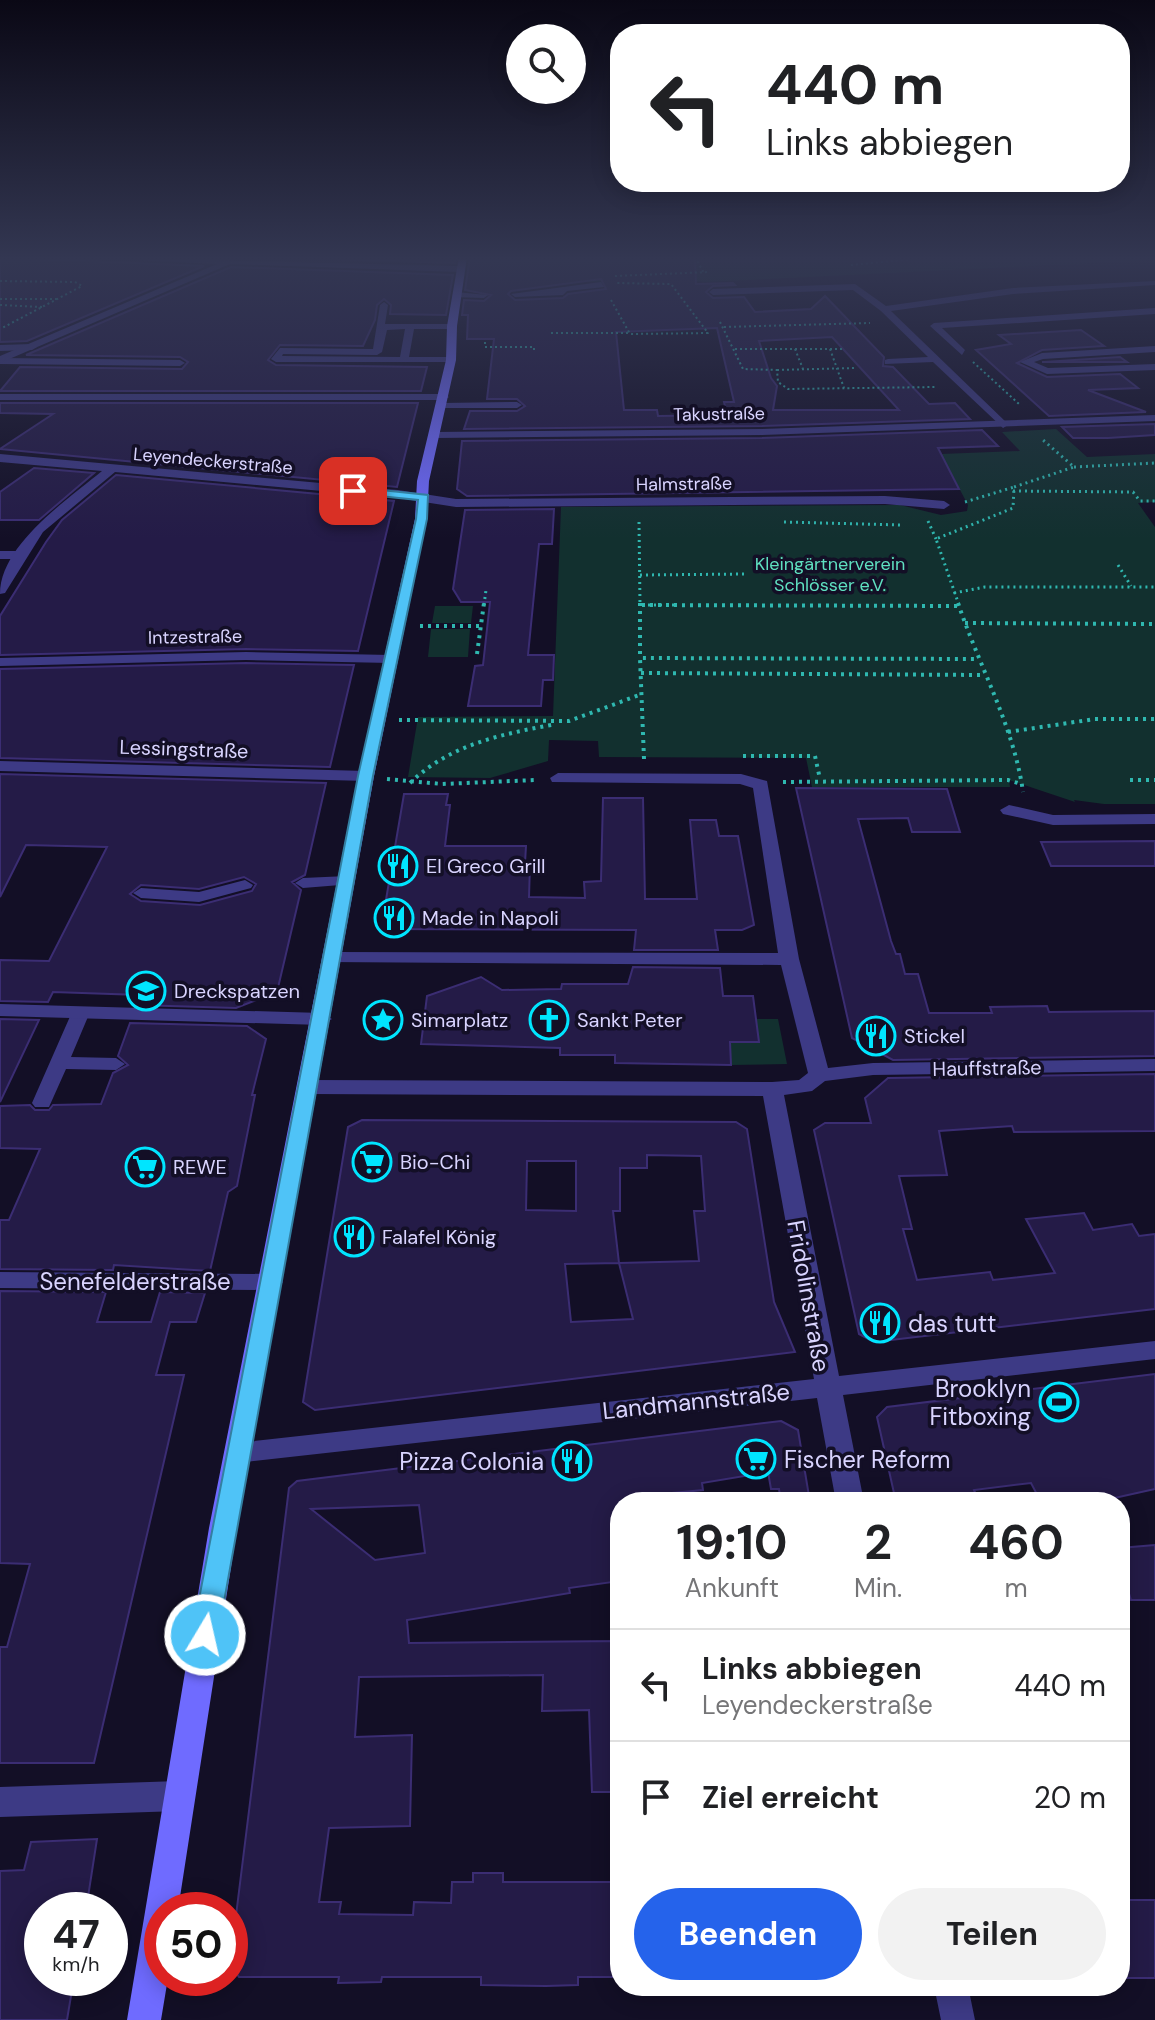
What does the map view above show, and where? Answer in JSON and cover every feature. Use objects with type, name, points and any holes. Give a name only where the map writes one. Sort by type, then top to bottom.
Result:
[{"type":"main road","points":[[144,2020],[237,1453],[334,958],[366,776],[424,497],[423,481],[443,401],[451,351]]},
{"type":"street","points":[[0,360],[21,351]]},
{"type":"street","points":[[0,397],[443,401]]},
{"type":"street","name":"Takustraße","points":[[435,435],[1003,425],[1155,418]]},
{"type":"street","name":"Leyendeckerstraße","points":[[0,458],[424,497]]},
{"type":"street","points":[[0,590],[38,530],[110,470]]},
{"type":"street","name":"Halmstraße","points":[[424,497],[470,504],[885,500],[944,505]]},
{"type":"street","name":"Intzestraße","points":[[0,662],[246,656],[391,659]]},
{"type":"street","name":"Lessingstraße","points":[[0,766],[366,776]]},
{"type":"street","points":[[309,1087],[772,1089],[805,1086],[819,1075],[789,959],[761,785],[741,779],[558,778]]},
{"type":"street","points":[[1009,810],[1053,820],[1155,819]]},
{"type":"street","points":[[334,958],[789,959]]},
{"type":"street","points":[[0,1010],[322,1019]]},
{"type":"street","name":"Hauffstraße","points":[[819,1075],[873,1069],[1155,1065]]},
{"type":"street","name":"Fridolinstraße","points":[[772,1089],[825,1386],[848,1492]]},
{"type":"street","name":"Senefelderstraße","points":[[0,1280],[271,1282]]},
{"type":"street","name":"Landmannstraße","points":[[237,1453],[1155,1350]]},
{"type":"street","points":[[0,1802],[179,1796]]},
{"type":"street","points":[[953,1996],[958,2020]]},
{"type":"lane","points":[[280,351],[276,359],[451,360]]},
{"type":"lane","points":[[306,351],[377,351]]},
{"type":"lane","points":[[404,360],[406,351]]},
{"type":"lane","points":[[929,351],[1003,425]]},
{"type":"lane","points":[[1118,351],[1042,356],[1025,361],[1033,368],[1047,371],[1155,367]]},
{"type":"lane","points":[[888,362],[937,359]]},
{"type":"lane","points":[[0,360],[180,363]]},
{"type":"lane","points":[[443,401],[517,405]]},
{"type":"lane","points":[[0,555],[21,555]]},
{"type":"lane","points":[[303,883],[347,881]]},
{"type":"lane","points":[[141,893],[199,897],[245,885]]},
{"type":"lane","points":[[42,1103],[81,1012]]},
{"type":"lane","points":[[61,1058],[118,1058]]},
{"type":"path","points":[[736,351],[743,369],[856,368]]},
{"type":"path","points":[[796,351],[803,369]]},
{"type":"path","points":[[831,351],[844,388]]},
{"type":"path","points":[[962,352],[1041,424]]},
{"type":"path","points":[[777,370],[778,382],[788,389],[966,387]]},
{"type":"path","points":[[1026,424],[1074,467]]},
{"type":"path","points":[[944,505],[1014,489],[1074,467],[1155,463]]},
{"type":"path","points":[[1014,489],[1133,492],[1140,501],[1155,501]]},
{"type":"path","points":[[1014,489],[1013,508],[936,539],[983,675],[1018,755],[1023,792],[1053,820]]},
{"type":"path","points":[[643,779],[638,517],[651,518]]},
{"type":"path","points":[[780,520],[787,524],[904,525]]},
{"type":"path","points":[[1118,565],[1131,587]]},
{"type":"path","points":[[640,575],[746,574]]},
{"type":"path","points":[[954,593],[985,587],[1155,587]]},
{"type":"path","points":[[477,654],[486,590]]},
{"type":"path","points":[[642,605],[959,606]]},
{"type":"path","points":[[965,623],[1155,624]]},
{"type":"path","points":[[430,626],[479,626]]},
{"type":"path","points":[[640,658],[977,659]]},
{"type":"path","points":[[641,673],[983,675]]},
{"type":"path","points":[[410,783],[429,767],[485,740],[569,721],[642,694]]},
{"type":"path","points":[[378,717],[569,721]]},
{"type":"path","points":[[1008,732],[1095,719],[1155,719]]},
{"type":"path","points":[[738,756],[815,756],[820,779]]},
{"type":"path","points":[[366,776],[410,783],[489,784],[558,778]]},
{"type":"path","points":[[809,779],[1008,780],[1021,784]]},
{"type":"path","points":[[1130,780],[1155,780]]},
{"type":"green space","name":"Kleingärtnerverein Schlösser e.V.","points":[[1056,429],[1087,457],[1155,454],[1155,502],[1138,503],[1155,527],[1155,804],[1075,802],[1009,780],[1010,787],[812,787],[806,758],[599,757],[598,741],[549,740],[548,761],[490,778],[408,777],[418,717],[553,716],[561,507],[900,505],[941,515],[967,511],[968,505],[941,454],[1020,451],[1002,432]]},
{"type":"green space","points":[[435,606],[473,606],[471,623],[432,623]]},
{"type":"green space","points":[[431,629],[470,629],[468,657],[428,657]]},
{"type":"green space","points":[[756,1019],[778,1019],[787,1064],[731,1065],[730,1042],[759,1041]]},
{"type":"building","points":[[35,351],[275,351],[268,360],[276,365],[427,367],[421,391],[0,391],[20,367],[182,369],[188,362],[180,357],[26,355]]},
{"type":"building","points":[[493,351],[618,351],[624,410],[657,410],[658,416],[727,415],[724,402],[734,402],[722,351],[762,351],[771,378],[777,386],[773,410],[899,410],[845,351],[878,351],[884,357],[883,366],[893,367],[929,404],[955,403],[970,419],[762,426],[464,429],[470,411],[517,411],[525,406],[517,399],[487,399]]},
{"type":"building","points":[[977,351],[1040,351],[1017,363],[1047,377],[1120,374],[1138,388],[1088,390],[1146,412],[1049,416]]},
{"type":"building","points":[[1120,357],[1127,362],[1044,362]]},
{"type":"building","points":[[0,403],[418,403],[397,487],[0,449],[53,414],[0,413]]},
{"type":"building","points":[[1155,424],[1155,435],[1108,438],[1073,438],[1062,427]]},
{"type":"building","points":[[982,430],[998,446],[938,448],[959,489],[467,496],[457,489],[462,441],[762,438]]},
{"type":"building","points":[[34,468],[94,473],[39,520],[0,520],[0,492]]},
{"type":"building","points":[[116,475],[394,501],[358,651],[246,649],[0,655],[0,616],[46,542],[62,520]]},
{"type":"building","points":[[554,509],[552,544],[539,544],[528,655],[554,655],[553,680],[543,680],[541,706],[468,706],[475,666],[483,665],[490,602],[461,602],[453,589],[465,510]]},
{"type":"building","points":[[246,663],[354,665],[330,767],[0,758],[0,669]]},
{"type":"building","points":[[0,774],[326,783],[305,875],[292,882],[301,890],[277,992],[236,1008],[137,1005],[140,995],[53,992],[48,1002],[0,1001],[0,960],[49,961],[107,847],[26,845],[0,897]],"holes":[[[244,877],[256,884],[252,891],[200,905],[141,901],[130,894],[141,885],[199,889]]]},
{"type":"building","points":[[796,788],[947,789],[960,832],[912,832],[908,818],[858,819],[891,941],[896,954],[900,954],[905,974],[918,974],[929,1013],[992,1013],[990,1007],[1047,1006],[1049,1012],[1155,1011],[1155,1056],[893,1060],[852,1038]]},
{"type":"building","points":[[404,794],[448,794],[446,805],[450,805],[445,846],[526,846],[525,863],[530,865],[529,897],[585,898],[584,882],[601,881],[603,798],[643,798],[645,899],[697,899],[690,820],[716,820],[719,836],[738,836],[754,925],[742,930],[715,930],[718,950],[634,950],[636,930],[381,929]]},
{"type":"building","points":[[1155,841],[1155,866],[1051,866],[1041,842]]},
{"type":"building","name":"Sankt Peter","points":[[633,967],[720,968],[723,996],[753,996],[759,1042],[730,1042],[731,1065],[615,1063],[615,1055],[560,1055],[560,1048],[421,1044],[427,996],[481,977],[502,990],[561,989],[562,984],[628,984]]},
{"type":"building","points":[[0,1019],[39,1020],[0,1102]]},
{"type":"building","points":[[130,1023],[247,1026],[266,1039],[252,1095],[255,1095],[237,1186],[228,1192],[210,1271],[114,1265],[113,1270],[0,1269],[0,1220],[9,1220],[40,1149],[0,1148],[0,1106],[30,1105],[35,1110],[49,1110],[53,1105],[101,1104],[113,1073],[128,1065],[118,1056]]},
{"type":"building","points":[[1155,1074],[1155,1131],[1014,1132],[1012,1126],[939,1131],[947,1175],[899,1176],[912,1229],[903,1229],[917,1280],[990,1272],[993,1280],[1055,1273],[1026,1219],[1084,1213],[1093,1230],[1132,1224],[1139,1236],[1155,1234],[1155,1309],[874,1342],[859,1334],[814,1130],[825,1123],[871,1123],[865,1098],[888,1078]]},
{"type":"building","points":[[362,1120],[736,1122],[747,1129],[774,1302],[795,1352],[315,1410],[303,1402],[348,1127]],"holes":[[[647,1155],[701,1156],[705,1211],[694,1211],[699,1261],[619,1263],[613,1211],[620,1211],[620,1168],[647,1168]],[[527,1161],[576,1161],[576,1211],[526,1210]],[[619,1263],[633,1319],[571,1322],[565,1264]]]},
{"type":"building","points":[[0,1291],[106,1292],[97,1322],[151,1322],[160,1292],[205,1293],[196,1322],[170,1322],[156,1375],[184,1375],[94,1763],[0,1763],[0,1647],[7,1647],[30,1564],[0,1563]]},
{"type":"building","points":[[1155,1374],[1155,1489],[1130,1495],[1130,1492],[1036,1492],[1031,1483],[975,1492],[894,1492],[877,1417],[887,1407]]},
{"type":"building","points":[[781,1421],[798,1430],[808,1492],[771,1489],[768,1472],[702,1483],[703,1490],[610,1492],[610,1582],[569,1588],[570,1593],[407,1620],[409,1643],[610,1641],[610,1792],[592,1792],[589,1710],[542,1711],[543,1675],[359,1677],[355,1737],[412,1735],[410,1826],[329,1828],[319,1902],[341,1902],[339,1914],[413,1915],[414,1902],[451,1903],[452,1882],[473,1882],[473,1873],[503,1873],[503,1882],[610,1882],[610,1977],[578,1977],[578,1985],[546,1986],[481,1985],[481,1977],[382,1977],[381,1982],[338,1983],[339,1977],[248,1977],[248,1892],[239,1892],[289,1488],[297,1481]],"holes":[[[419,1505],[425,1553],[375,1560],[311,1509]]]},
{"type":"building","points":[[1155,1545],[1155,1600],[1131,1600],[1130,1547]]},
{"type":"building","points":[[97,1839],[89,1892],[24,1892],[24,1996],[71,1996],[67,2020],[0,2020],[0,1871],[24,1870],[31,1842]]},
{"type":"building","points":[[1130,1900],[1155,1900],[1155,1978],[1130,1978]]},
{"type":"place","name":"El Greco Grill","points":[[398,866]]},
{"type":"place","name":"Made in Napoli","points":[[394,918]]},
{"type":"place","name":"Dreckspatzen","points":[[146,991]]},
{"type":"place","name":"Simarplatz","points":[[383,1020]]},
{"type":"place","name":"Sankt Peter","points":[[549,1020]]},
{"type":"place","name":"Stickel","points":[[876,1036]]},
{"type":"place","name":"Bio-Chi","points":[[372,1162]]},
{"type":"place","name":"REWE","points":[[145,1167]]},
{"type":"place","name":"Falafel König","points":[[354,1237]]},
{"type":"place","name":"das tutt","points":[[880,1323]]},
{"type":"place","name":"Brooklyn Fitboxing","points":[[1059,1402]]},
{"type":"place","name":"Fischer Reform","points":[[756,1459]]},
{"type":"place","name":"Pizza Colonia","points":[[572,1461]]},
{"type":"route","points":[[205,1635],[366,776],[424,497],[353,491]]}]
